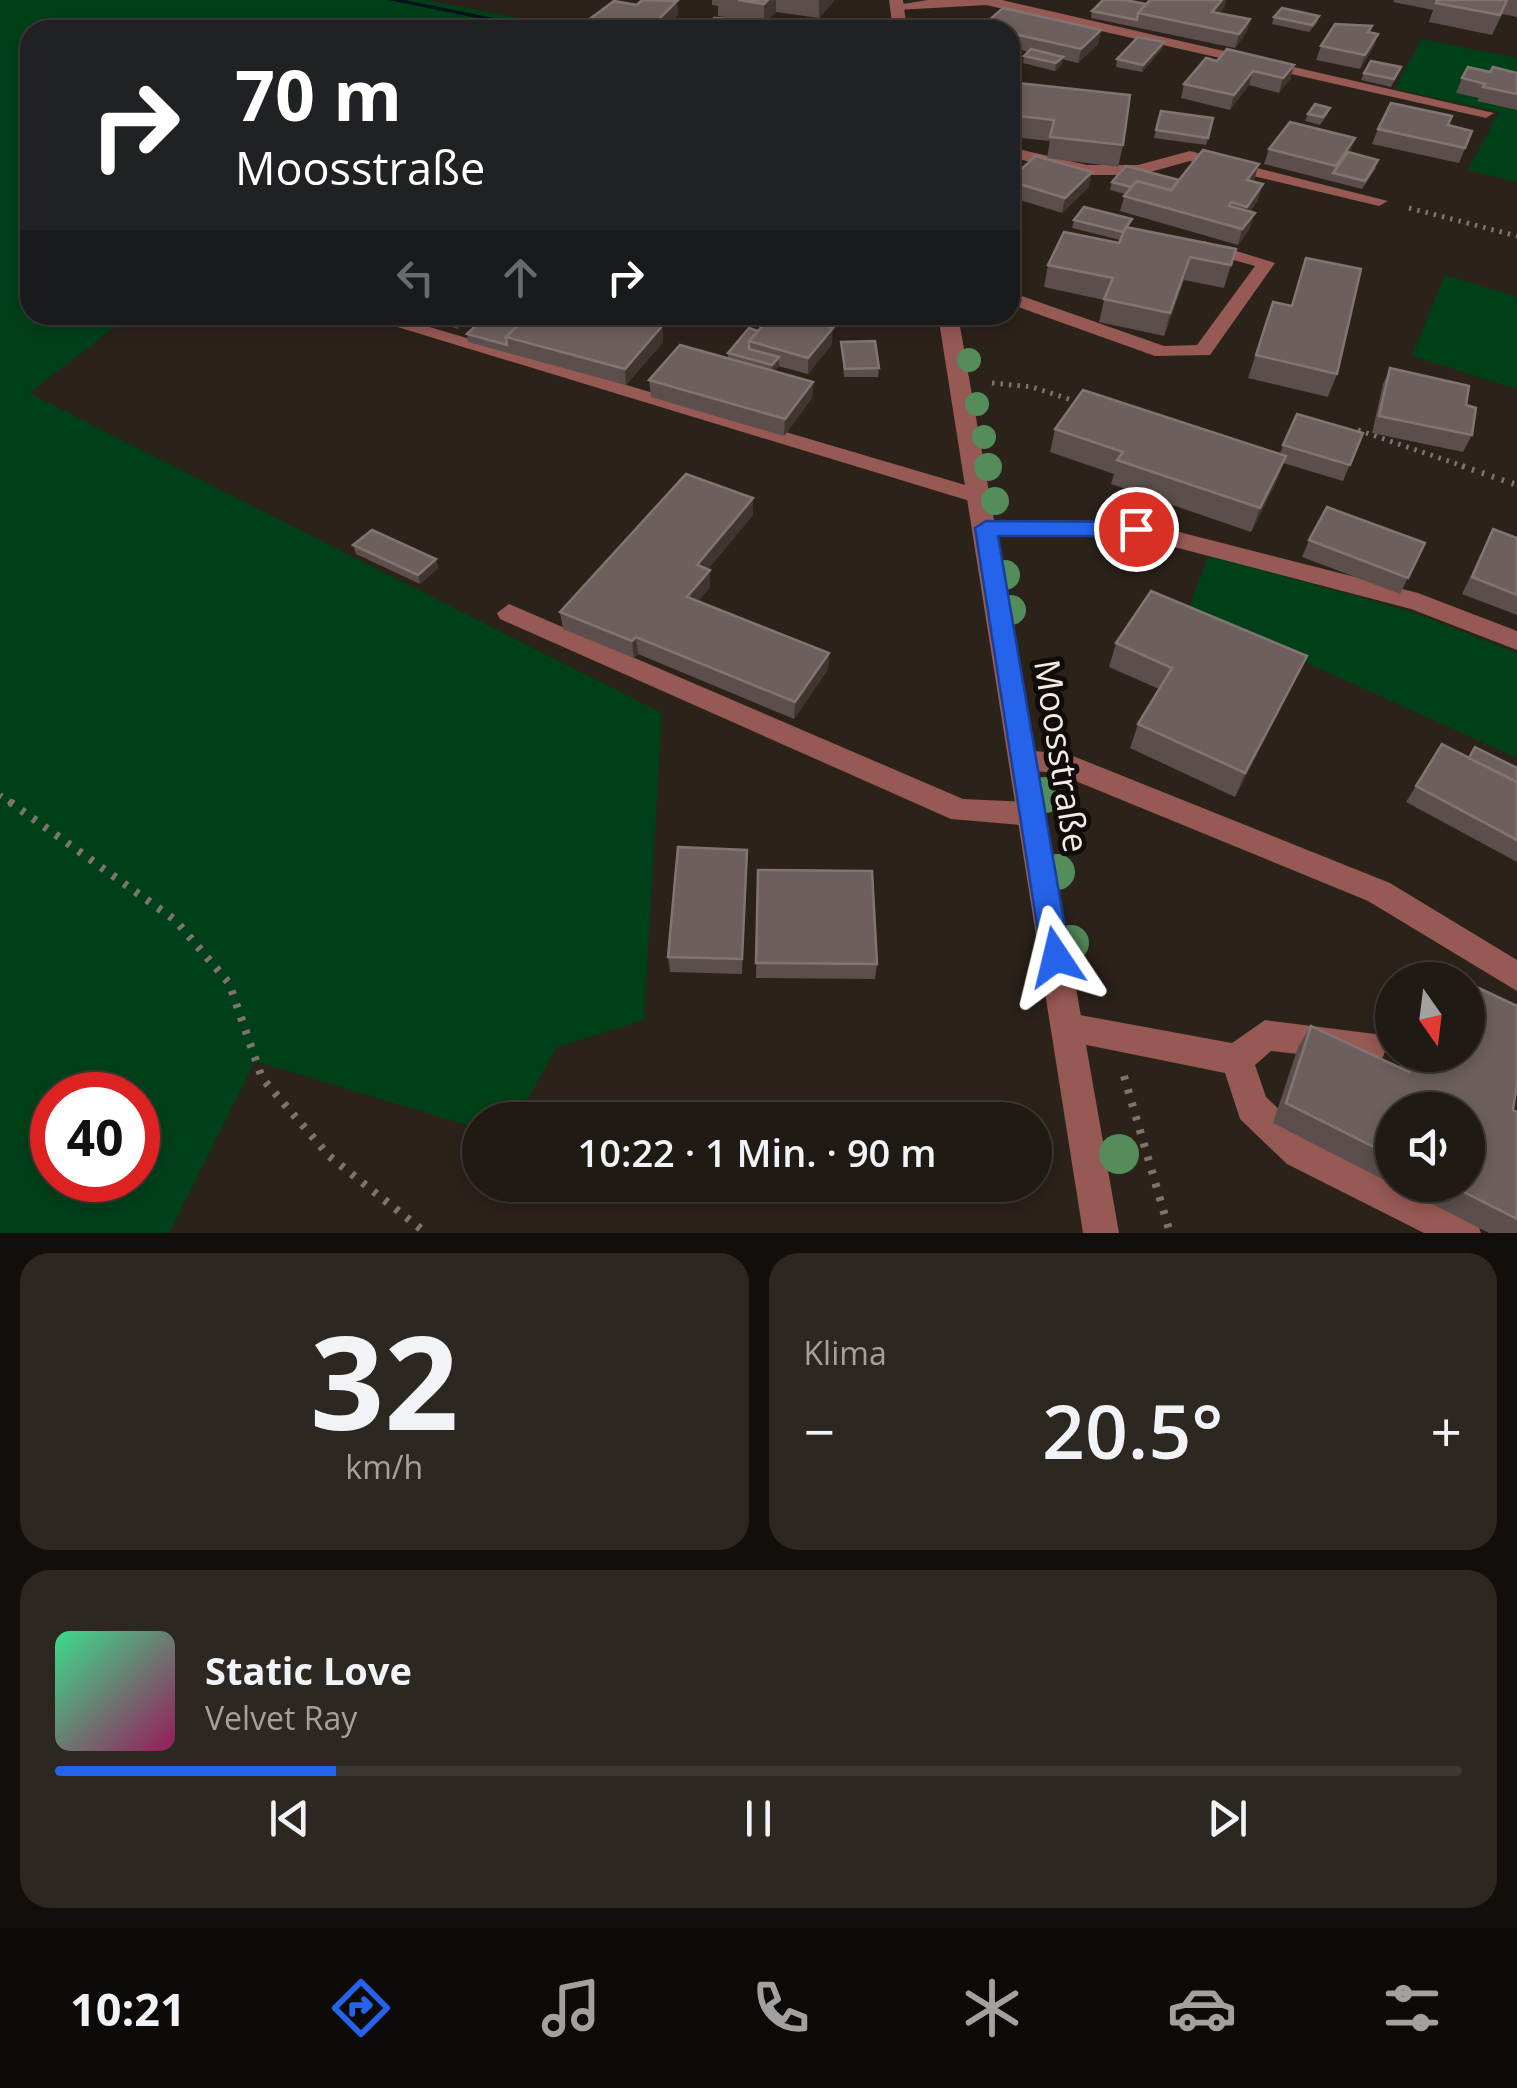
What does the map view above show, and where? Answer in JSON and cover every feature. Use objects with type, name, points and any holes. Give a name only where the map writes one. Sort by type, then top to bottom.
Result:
[{"type":"street","points":[[896,3],[991,0],[1486,113]]},
{"type":"street","points":[[1020,154],[1087,170],[1139,170],[1190,156],[1378,201]]},
{"type":"street","points":[[1020,302],[1162,352],[1203,351],[1266,263],[1189,242]]},
{"type":"street","points":[[402,325],[980,497]]},
{"type":"street","name":"Moosstraße","points":[[950,325],[1102,1233]]},
{"type":"street","points":[[986,528],[1136,529],[1418,602],[1517,642]]},
{"type":"street","points":[[509,613],[961,812],[1031,814]]},
{"type":"street","points":[[1023,761],[1058,762],[1379,892],[1517,977]]},
{"type":"street","points":[[1069,1028],[1237,1060]]},
{"type":"street","points":[[1237,1060],[1266,1034],[1371,1046]]},
{"type":"street","points":[[1237,1060],[1252,1107],[1300,1152],[1462,1233]]},
{"type":"path","points":[[1378,201],[1517,236]]},
{"type":"path","points":[[960,383],[1032,387],[1089,406]]},
{"type":"path","points":[[1358,430],[1517,484]]},
{"type":"path","points":[[0,795],[175,920],[229,983],[262,1078],[329,1156],[426,1233]]},
{"type":"green space","points":[[0,0],[425,0],[528,20],[20,20],[20,325],[118,325],[29,393],[662,713],[644,1020],[557,1047],[526,1102],[462,1102],[462,1124],[255,1061],[169,1233],[0,1233]]},
{"type":"green space","points":[[1421,39],[1517,58],[1517,182],[1468,170],[1499,112],[1395,89]]},
{"type":"green space","points":[[1445,275],[1517,297],[1517,389],[1412,356]]},
{"type":"green space","points":[[1209,555],[1416,613],[1517,653],[1517,758],[1188,609]]},
{"type":"building","points":[[642,0],[677,1],[658,20],[591,18],[614,1],[637,5]]},
{"type":"building","points":[[1103,0],[1146,4],[1137,20],[1092,11]]},
{"type":"building","points":[[1150,0],[1222,0],[1212,12],[1250,19],[1239,34],[1138,13]]},
{"type":"building","points":[[1507,0],[1500,15],[1436,3]]},
{"type":"building","points":[[1003,8],[1101,30],[1081,49],[1020,35],[1020,20],[989,20]]},
{"type":"building","points":[[1282,8],[1319,16],[1312,25],[1274,17]]},
{"type":"building","points":[[1335,24],[1372,26],[1368,32],[1378,34],[1365,55],[1321,46]]},
{"type":"building","points":[[1138,37],[1164,42],[1143,65],[1117,59]]},
{"type":"building","points":[[1031,49],[1063,57],[1056,63],[1024,56]]},
{"type":"building","points":[[1227,49],[1294,65],[1283,78],[1253,71],[1234,95],[1184,84],[1206,58],[1217,61]]},
{"type":"building","points":[[1371,61],[1401,67],[1394,79],[1364,73]]},
{"type":"building","points":[[1468,67],[1490,72],[1493,67],[1517,73],[1517,94],[1462,78]]},
{"type":"building","points":[[1020,83],[1130,95],[1123,145],[1050,137],[1054,120],[1020,116]]},
{"type":"building","points":[[1391,103],[1452,116],[1448,125],[1472,131],[1465,148],[1378,129]]},
{"type":"building","points":[[1315,104],[1330,108],[1323,117],[1308,114]]},
{"type":"building","points":[[1161,111],[1213,118],[1208,138],[1156,130]]},
{"type":"building","points":[[1290,122],[1355,138],[1336,166],[1269,149]]},
{"type":"building","points":[[1203,150],[1259,164],[1247,180],[1263,184],[1247,207],[1231,202],[1229,206],[1255,213],[1242,229],[1124,196],[1137,181],[1171,190]]},
{"type":"building","points":[[1348,152],[1378,160],[1365,181],[1333,173]]},
{"type":"building","points":[[1036,156],[1092,172],[1065,198],[1020,184],[1020,170]]},
{"type":"building","points":[[1126,166],[1179,180],[1171,190],[1137,181],[1131,187],[1112,182]]},
{"type":"building","points":[[1084,207],[1132,219],[1123,232],[1074,220]]},
{"type":"building","points":[[1126,227],[1236,249],[1231,265],[1190,257],[1170,313],[1104,299],[1113,278],[1048,265],[1064,232],[1119,243]]},
{"type":"building","points":[[1306,258],[1361,269],[1337,374],[1256,355],[1273,302],[1292,306]]},
{"type":"building","points":[[476,325],[518,325],[506,337],[507,345],[467,334]]},
{"type":"building","points":[[518,325],[662,326],[625,369],[506,337]]},
{"type":"building","points":[[763,325],[833,328],[808,358],[749,341]]},
{"type":"building","points":[[749,328],[758,331],[749,341],[749,349],[779,357],[772,365],[728,353]]},
{"type":"building","points":[[875,341],[879,368],[845,369],[841,342]]},
{"type":"building","points":[[680,345],[813,382],[785,419],[649,380]]},
{"type":"building","points":[[1390,368],[1469,386],[1466,405],[1476,408],[1472,435],[1379,416]]},
{"type":"building","points":[[1083,390],[1286,456],[1260,508],[1117,460],[1123,452],[1055,429]]},
{"type":"building","points":[[1297,414],[1363,433],[1350,465],[1283,445]]},
{"type":"building","points":[[686,474],[753,498],[697,565],[710,570],[687,597],[829,653],[795,702],[636,637],[632,641],[560,612]]},
{"type":"building","points":[[1327,507],[1425,543],[1408,578],[1309,540]]},
{"type":"building","points":[[1493,529],[1517,538],[1517,595],[1472,577]]},
{"type":"building","points":[[372,530],[436,559],[418,575],[353,545]]},
{"type":"building","points":[[1151,591],[1307,656],[1245,773],[1138,724],[1172,668],[1116,643]]},
{"type":"building","points":[[1442,744],[1517,782],[1517,840],[1416,786]]},
{"type":"building","points":[[1475,747],[1517,768],[1517,782],[1469,758]]},
{"type":"building","points":[[678,847],[747,850],[742,959],[668,957]]},
{"type":"building","points":[[758,870],[872,871],[877,964],[756,963]]},
{"type":"building","points":[[1485,991],[1517,1006],[1513,1110],[1517,1112],[1517,1219],[1484,1202],[1485,1092],[1375,1092],[1375,1148],[1286,1103],[1311,1026],[1375,1056],[1375,1072],[1485,1072]]},
{"type":"waterway","points":[[392,0],[497,20]]},
{"type":"route","points":[[1056,957],[986,528],[1136,529]]}]
